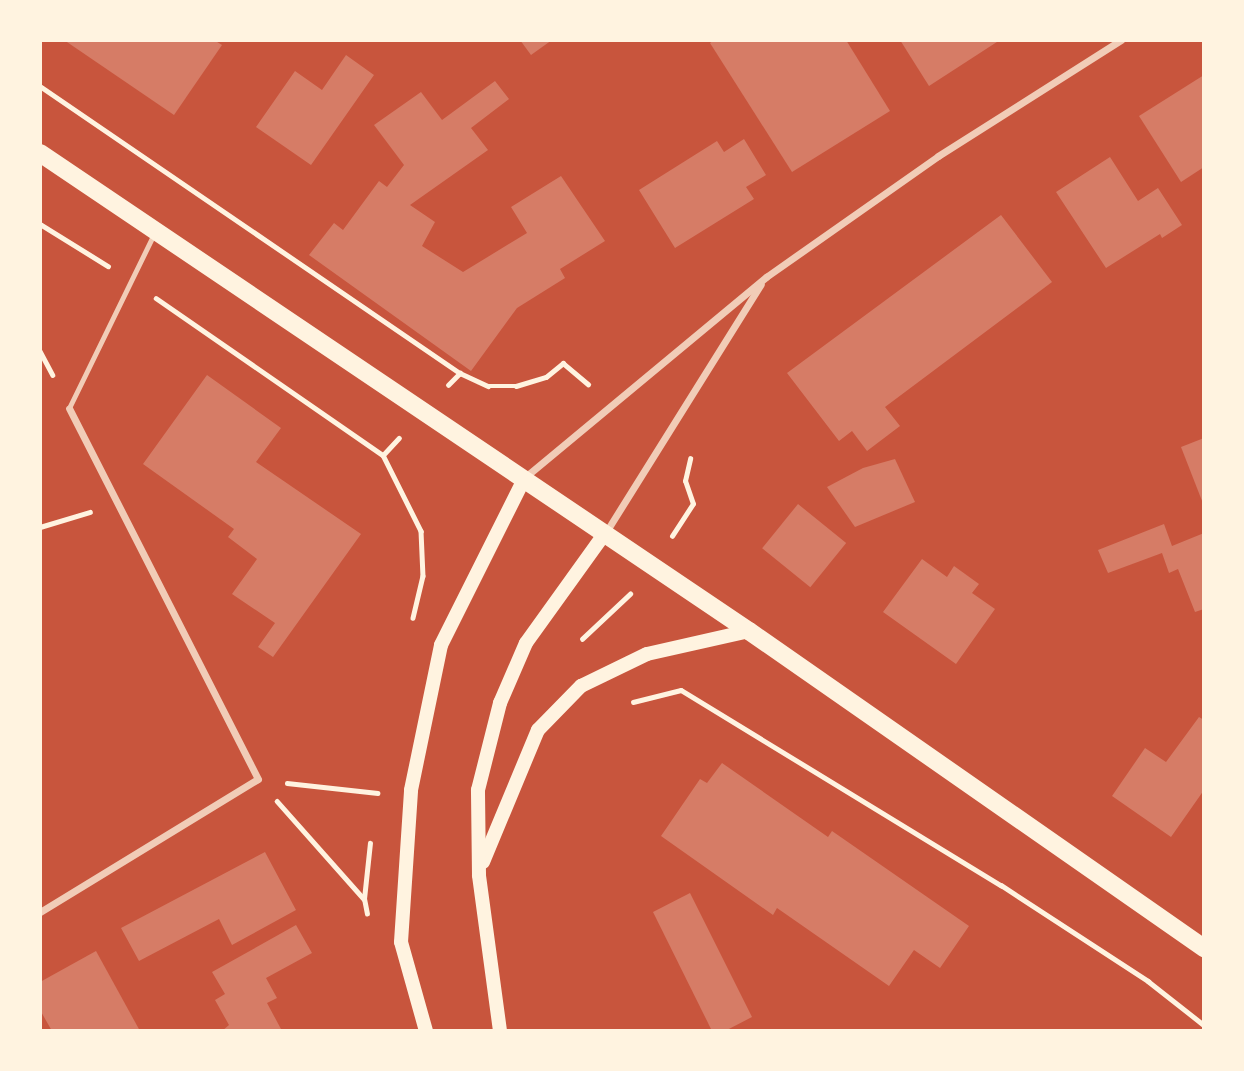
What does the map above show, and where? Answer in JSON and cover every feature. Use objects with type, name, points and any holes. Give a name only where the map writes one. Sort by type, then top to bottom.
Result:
[{"type":"main road","points":[[40,153],[749,631],[1204,948]]},
{"type":"main road","points":[[426,1031],[401,942],[411,790],[441,645],[524,479]]},
{"type":"main road","points":[[500,1031],[485,936],[478,790],[500,703],[541,617],[605,533]]},
{"type":"main road","points":[[481,867],[538,730],[581,686],[648,654],[749,631]]},
{"type":"street","points":[[524,479],[766,276],[938,156],[1121,40]]},
{"type":"street","points":[[605,533],[766,276]]},
{"type":"street","points":[[40,912],[258,779],[69,408]]},
{"type":"lane","points":[[69,408],[155,231]]},
{"type":"path","points":[[40,86],[430,357],[460,373]]},
{"type":"path","points":[[40,224],[131,280],[383,455],[421,531],[423,576],[411,627]]},
{"type":"path","points":[[40,527],[118,503]]},
{"type":"path","points":[[628,703],[681,690],[1012,892],[1148,981],[1204,1026]]},
{"type":"path","points":[[258,779],[401,942]]},
{"type":"path","points":[[258,779],[377,793]]},
{"type":"path","points":[[376,803],[380,780]]},
{"type":"path","points":[[369,926],[364,900],[371,836]]},
{"type":"building","points":[[64,40],[214,40],[222,45],[174,115]]},
{"type":"building","points":[[520,40],[552,40],[531,55]]},
{"type":"building","points":[[714,40],[846,40],[890,111],[792,172],[710,43]]},
{"type":"building","points":[[900,40],[1000,40],[929,86]]},
{"type":"building","points":[[346,55],[374,75],[311,165],[256,127],[295,71],[322,90]]},
{"type":"building","points":[[1204,75],[1204,167],[1181,182],[1139,116]]},
{"type":"building","points":[[495,81],[509,99],[471,128],[488,150],[410,205],[435,222],[422,246],[463,272],[527,233],[511,207],[561,176],[605,241],[560,269],[565,278],[517,308],[471,371],[309,255],[334,223],[343,230],[379,181],[387,187],[404,165],[374,125],[421,92],[442,120]]},
{"type":"building","points":[[744,139],[766,175],[746,187],[754,199],[675,248],[639,190],[717,141],[724,152]]},
{"type":"building","points":[[1110,157],[1138,201],[1158,188],[1182,225],[1162,238],[1160,234],[1106,268],[1056,192]]},
{"type":"building","points":[[1001,215],[1052,282],[885,407],[900,426],[867,451],[852,431],[839,441],[787,373]]},
{"type":"building","points":[[207,375],[281,428],[256,462],[361,534],[273,657],[258,647],[275,623],[232,594],[257,559],[228,537],[234,529],[143,464]]},
{"type":"building","points":[[1204,438],[1204,506],[1181,447]]},
{"type":"building","points":[[895,459],[915,502],[855,527],[827,487],[863,468]]},
{"type":"building","points":[[798,504],[846,543],[810,587],[762,548]]},
{"type":"building","points":[[1164,524],[1172,546],[1204,533],[1204,609],[1195,612],[1178,569],[1169,573],[1162,553],[1108,573],[1098,550]]},
{"type":"building","points":[[922,559],[947,577],[954,566],[979,584],[972,593],[995,609],[956,664],[883,612]]},
{"type":"building","points":[[1199,717],[1204,720],[1204,790],[1171,837],[1112,796],[1145,748],[1166,762]]},
{"type":"building","points":[[722,763],[828,837],[832,831],[969,926],[940,968],[914,950],[889,986],[777,908],[773,915],[661,836],[700,779],[707,783]]},
{"type":"building","points":[[265,852],[296,910],[232,945],[219,919],[139,961],[121,928]]},
{"type":"building","points":[[690,893],[752,1017],[725,1031],[712,1031],[653,912]]},
{"type":"building","points":[[296,925],[312,953],[266,978],[277,998],[267,1003],[281,1029],[222,1031],[229,1025],[215,1000],[225,994],[212,972]]},
{"type":"building","points":[[96,951],[140,1031],[52,1031],[40,1010],[40,982]]}]
